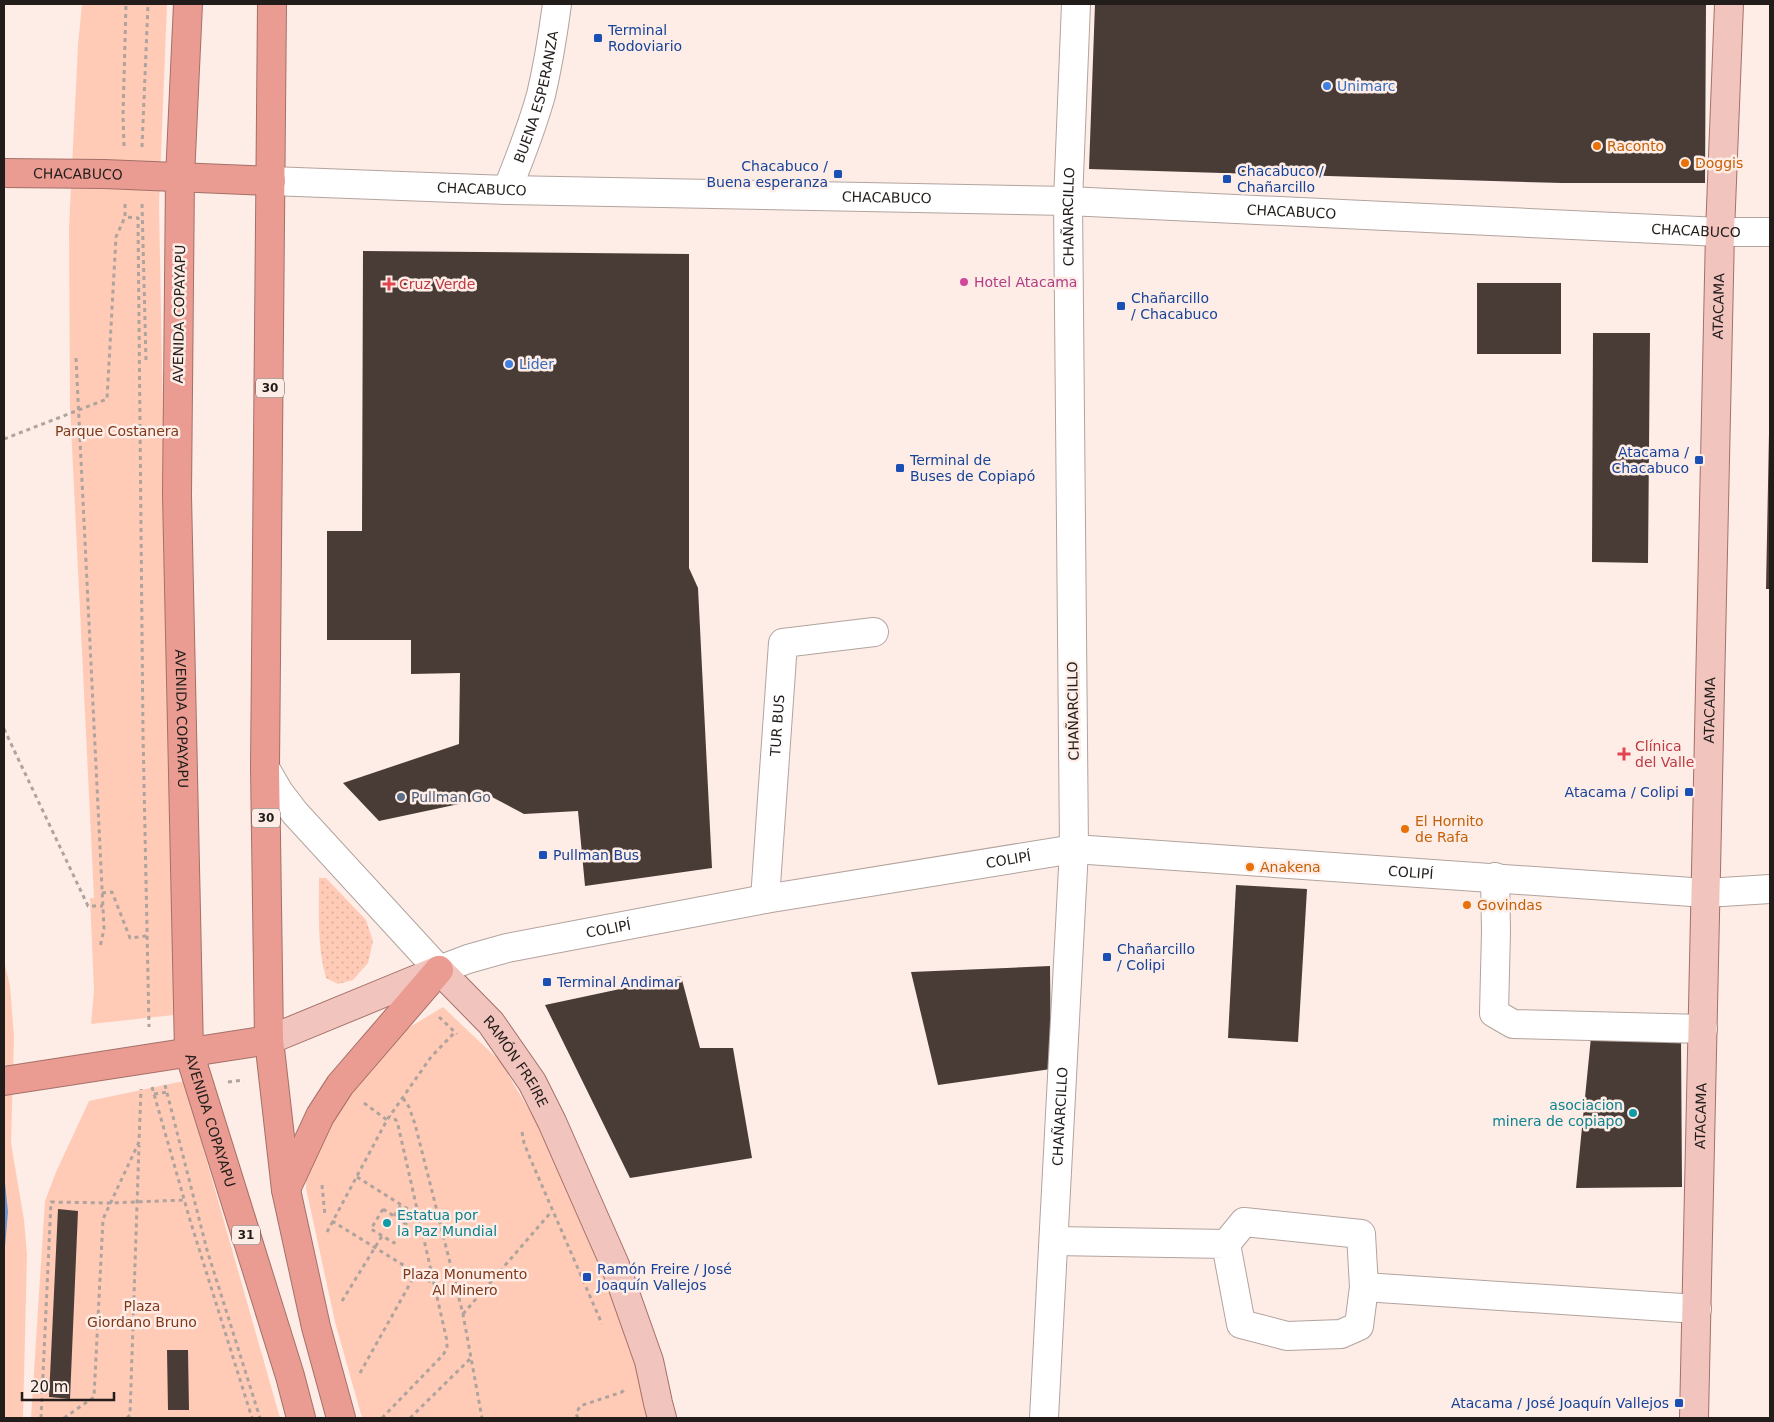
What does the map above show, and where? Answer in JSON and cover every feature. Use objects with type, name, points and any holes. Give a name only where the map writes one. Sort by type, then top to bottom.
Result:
[{"type":"highway","name":"AVENIDA COPAYAPU","points":[[188,4],[180,177],[177,496],[189,1052],[290,1376],[301,1418]]},
{"type":"highway","name":"30","points":[[269,1040],[265,768],[272,4]]},
{"type":"highway","name":"CHACABUCO","points":[[4,172],[271,181]]},
{"type":"highway","points":[[286,1190],[320,1116],[340,1085],[439,970]]},
{"type":"highway","points":[[4,1080],[269,1040],[286,1190],[316,1327],[341,1418]]},
{"type":"main road","name":"ATACAMA","points":[[1694,1418],[1720,232],[1729,4]]},
{"type":"main road","name":"RAMÓN FREIRE","points":[[439,970],[491,1023],[532,1082],[552,1122],[615,1264],[649,1360],[662,1418]]},
{"type":"main road","name":"COLIPÍ","points":[[269,1040],[439,970]]},
{"type":"street","name":"BUENA ESPERANZA","points":[[507,190],[526,143],[540,95],[551,46],[557,4]]},
{"type":"street","name":"CHAÑARCILLO","points":[[1044,1418],[1074,849],[1068,201],[1076,4]]},
{"type":"street","name":"CHACABUCO","points":[[271,181],[507,190],[1068,201],[1720,232],[1770,232]]},
{"type":"street","name":"TUR BUS","points":[[765,899],[783,643],[874,632]]},
{"type":"street","name":"RAMÓN FREIRE","points":[[265,768],[279,792],[295,813],[439,970]]},
{"type":"street","name":"COLIPÍ","points":[[439,970],[468,958],[507,948],[765,899],[1074,849],[1706,893],[1770,889]]},
{"type":"street","points":[[1495,877],[1494,1013],[1513,1024],[1703,1029]]},
{"type":"street","points":[[1244,1222],[1361,1234],[1364,1287],[1359,1326],[1341,1334],[1287,1336],[1241,1324],[1226,1244],[1244,1222]]},
{"type":"street","points":[[1054,1241],[1226,1244]]},
{"type":"street","points":[[1364,1287],[1696,1309]]},
{"type":"path","points":[[4,439],[107,399],[116,237],[125,217],[115,175],[123,115],[126,4]]},
{"type":"path","points":[[125,217],[138,218],[139,430],[149,1027]]},
{"type":"path","points":[[76,358],[77,411],[104,929],[100,948]]},
{"type":"path","points":[[4,729],[88,906],[103,906]]},
{"type":"path","points":[[102,893],[112,892],[130,938],[147,936]]},
{"type":"path","points":[[433,1021],[466,998]]},
{"type":"path","points":[[439,1017],[462,1039]]},
{"type":"path","points":[[327,1232],[390,1116],[431,1057],[455,1032]]},
{"type":"path","points":[[150,1082],[184,1200],[252,1418]]},
{"type":"path","points":[[127,1418],[130,1415],[141,1083]]},
{"type":"path","points":[[403,1098],[409,1107],[415,1124],[463,1314],[482,1418]]},
{"type":"path","points":[[382,1418],[447,1348],[447,1341],[398,1125],[396,1120],[390,1116]]},
{"type":"path","points":[[521,1124],[524,1143],[605,1332]]},
{"type":"path","points":[[64,1418],[94,1397],[102,1219],[139,1142]]},
{"type":"path","points":[[357,1176],[419,1216]]},
{"type":"path","points":[[322,1183],[328,1238]]},
{"type":"path","points":[[41,1418],[51,1202],[110,1203],[184,1200]]},
{"type":"path","points":[[394,1216],[400,1205]]},
{"type":"path","points":[[383,1209],[394,1216],[406,1224],[394,1244],[371,1229],[383,1209]]},
{"type":"path","points":[[463,1314],[552,1211]]},
{"type":"path","points":[[332,1221],[434,1284],[441,1287],[455,1284]]},
{"type":"path","points":[[338,1298],[340,1305],[382,1236]]},
{"type":"path","points":[[356,1367],[358,1376],[416,1273]]},
{"type":"path","points":[[410,1418],[471,1358]]},
{"type":"path","points":[[578,1418],[576,1414],[580,1406],[622,1392],[628,1385]]},
{"type":"green space","name":"Parque Costanera","points":[[82,4],[167,4],[159,204],[174,1015],[91,1024],[94,991],[90,898],[94,898],[70,406],[69,228],[78,45]]},
{"type":"green space","points":[[319,878],[326,878],[366,920],[373,941],[368,963],[353,980],[338,984],[326,978],[323,966],[319,929]]},
{"type":"green space","points":[[4,961],[10,986],[14,1037],[11,1143],[24,1220],[27,1255],[23,1418],[4,1418]]},
{"type":"green space","name":"Plaza Monumento Al Minero","points":[[443,1007],[500,1061],[561,1164],[635,1327],[655,1418],[362,1418],[335,1322],[306,1188],[306,1170],[328,1124],[365,1072],[405,1030]]},
{"type":"green space","name":"Plaza Giordano Bruno","points":[[184,1081],[280,1418],[31,1418],[45,1201],[56,1172],[89,1101]]},
{"type":"water","points":[[4,1173],[8,1212],[4,1258]]},
{"type":"building","name":"Unimarc","points":[[1095,4],[1706,4],[1705,183],[1562,183],[1089,169]]},
{"type":"building","points":[[363,251],[689,254],[689,568],[698,588],[712,868],[585,886],[578,811],[524,814],[492,797],[379,821],[343,783],[459,744],[460,673],[411,674],[411,640],[327,640],[327,531],[362,531]]},
{"type":"building","points":[[1477,283],[1561,283],[1561,354],[1477,354]]},
{"type":"building","points":[[1593,333],[1650,333],[1648,563],[1592,562]]},
{"type":"building","points":[[1769,433],[1770,589],[1766,589]]},
{"type":"building","points":[[1236,885],[1307,889],[1298,1042],[1228,1038]]},
{"type":"building","points":[[1050,966],[1051,1069],[938,1085],[911,972]]},
{"type":"building","points":[[681,976],[700,1048],[733,1048],[752,1158],[630,1178],[545,1005]]},
{"type":"building","name":"asociacion minera de copiapo","points":[[1591,1037],[1681,1039],[1682,1187],[1576,1188]]},
{"type":"building","points":[[58,1209],[78,1211],[70,1399],[49,1397]]},
{"type":"building","points":[[167,1350],[188,1350],[189,1410],[168,1410]]},
{"type":"place","name":"Terminal Rodoviario","points":[[598,38]]},
{"type":"place","name":"Unimarc","points":[[1327,86]]},
{"type":"place","name":"Raconto","points":[[1597,146]]},
{"type":"place","name":"Doggis","points":[[1685,163]]},
{"type":"place","name":"Chacabuco / Buena esperanza","points":[[838,174]]},
{"type":"place","name":"Chacabuco / Chañarcillo","points":[[1227,179]]},
{"type":"place","name":"Hotel Atacama","points":[[964,282]]},
{"type":"place","name":"Cruz Verde","points":[[389,284]]},
{"type":"place","name":"Chañarcillo / Chacabuco","points":[[1121,306]]},
{"type":"place","name":"Lider","points":[[509,364]]},
{"type":"place","name":"Atacama / Chacabuco","points":[[1699,460]]},
{"type":"place","name":"Terminal de Buses de Copiapó","points":[[900,468]]},
{"type":"place","name":"Clínica del Valle","points":[[1624,754]]},
{"type":"place","name":"Atacama / Colipi","points":[[1689,792]]},
{"type":"place","name":"Pullman Go","points":[[401,797]]},
{"type":"place","name":"El Hornito de Rafa","points":[[1405,829]]},
{"type":"place","name":"Pullman Bus","points":[[543,855]]},
{"type":"place","name":"Anakena","points":[[1250,867]]},
{"type":"place","name":"Govindas","points":[[1467,905]]},
{"type":"place","name":"Chañarcillo / Colipi","points":[[1107,957]]},
{"type":"place","name":"Terminal Andimar","points":[[547,982]]},
{"type":"place","name":"asociacion minera de copiapo","points":[[1633,1113]]},
{"type":"place","name":"Estatua por la Paz Mundial","points":[[387,1223]]},
{"type":"place","name":"Ramón Freire / José Joaquín Vallejos","points":[[587,1277]]},
{"type":"place","name":"Atacama / José Joaquín Vallejos","points":[[1679,1403]]}]
